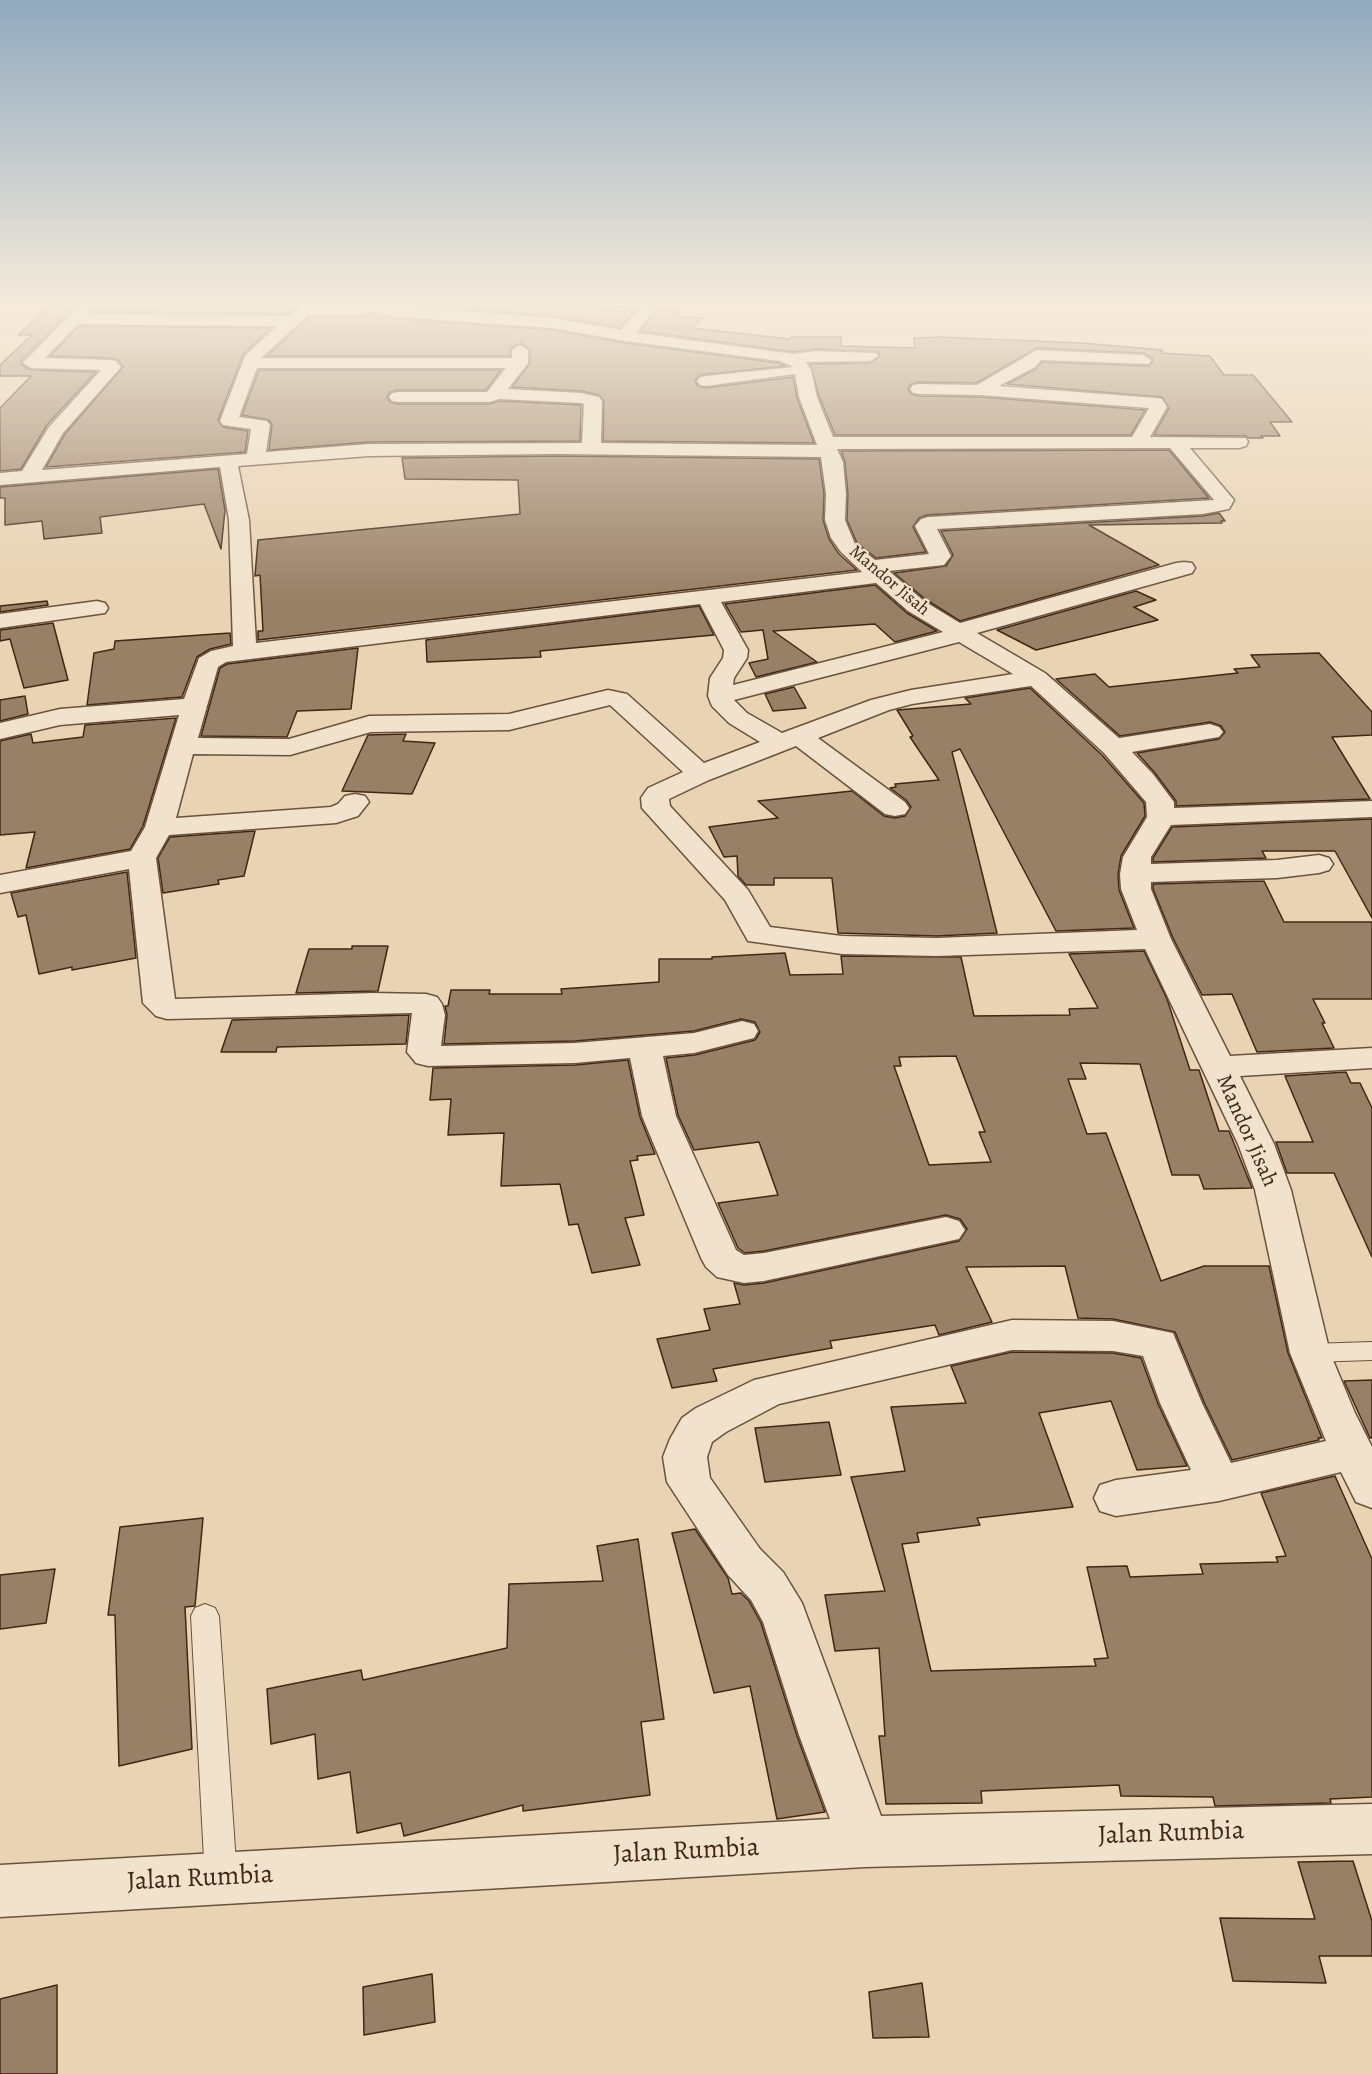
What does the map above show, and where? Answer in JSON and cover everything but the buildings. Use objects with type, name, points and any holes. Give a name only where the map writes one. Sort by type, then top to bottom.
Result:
[{"type":"street","points":[[28,477],[55,431],[81,402]]},
{"type":"street","points":[[237,402],[230,421],[261,425],[256,459]]},
{"type":"street","points":[[591,449],[594,402]]},
{"type":"street","name":"Mandor Jisah","points":[[810,402],[827,447],[835,477],[835,520],[848,548],[916,606],[1036,678],[1113,747],[1144,780],[1160,802],[1161,817],[1137,857],[1136,889],[1156,939],[1256,1144],[1273,1190],[1310,1353],[1334,1413],[1372,1490]]},
{"type":"street","points":[[1137,402],[1157,404],[1158,408],[1142,434]]},
{"type":"street","points":[[0,479],[381,450],[827,447],[1142,434],[1175,442],[1239,442]]},
{"type":"street","points":[[742,1031],[694,1043],[645,1048],[575,1053],[428,1056],[424,1052],[429,1015],[426,1004],[372,1003],[167,1009],[159,1003],[142,858],[159,827],[207,663],[219,656],[245,651],[707,596],[936,560],[940,556],[925,526],[928,523],[1192,509],[1222,505],[1224,500],[1175,442]]},
{"type":"street","points":[[228,462],[239,520],[245,651]]},
{"type":"street","points":[[720,696],[959,633],[1184,568]]},
{"type":"street","points":[[707,596],[736,650],[735,658],[722,678],[720,696],[724,706],[738,718],[790,739],[895,808]]},
{"type":"street","points":[[0,621],[97,608]]},
{"type":"street","points":[[1036,678],[895,700],[700,774],[658,794],[655,798],[656,808],[738,896],[759,934],[842,945],[937,947],[1156,939]]},
{"type":"street","points":[[183,746],[290,747],[369,724],[509,722],[608,697],[618,699],[700,774]]},
{"type":"street","points":[[0,731],[60,717],[194,706]]},
{"type":"street","points":[[1113,747],[1210,732]]},
{"type":"street","points":[[159,827],[336,815],[348,810],[355,802]]},
{"type":"street","points":[[1161,817],[1372,809]]},
{"type":"street","points":[[0,884],[142,858]]},
{"type":"street","points":[[1135,874],[1277,869],[1319,864]]},
{"type":"street","points":[[645,1048],[658,1116],[720,1258],[731,1267],[744,1269],[764,1267],[946,1230]]},
{"type":"street","points":[[1218,1067],[1372,1058]]},
{"type":"street","points":[[865,1842],[824,1735],[786,1617],[767,1586],[744,1562],[689,1482],[685,1457],[691,1439],[697,1430],[711,1420],[769,1391],[957,1347],[1012,1335],[1113,1336],[1159,1344],[1181,1403],[1219,1483]]},
{"type":"street","points":[[1116,1498],[1219,1483],[1353,1452]]},
{"type":"street","name":"Jalan Rumbia","points":[[0,1891],[865,1842],[1372,1828]]},
{"type":"lane","points":[[1310,1353],[1372,1351]]},
{"type":"lane","points":[[205,1616],[221,1878]]}]
